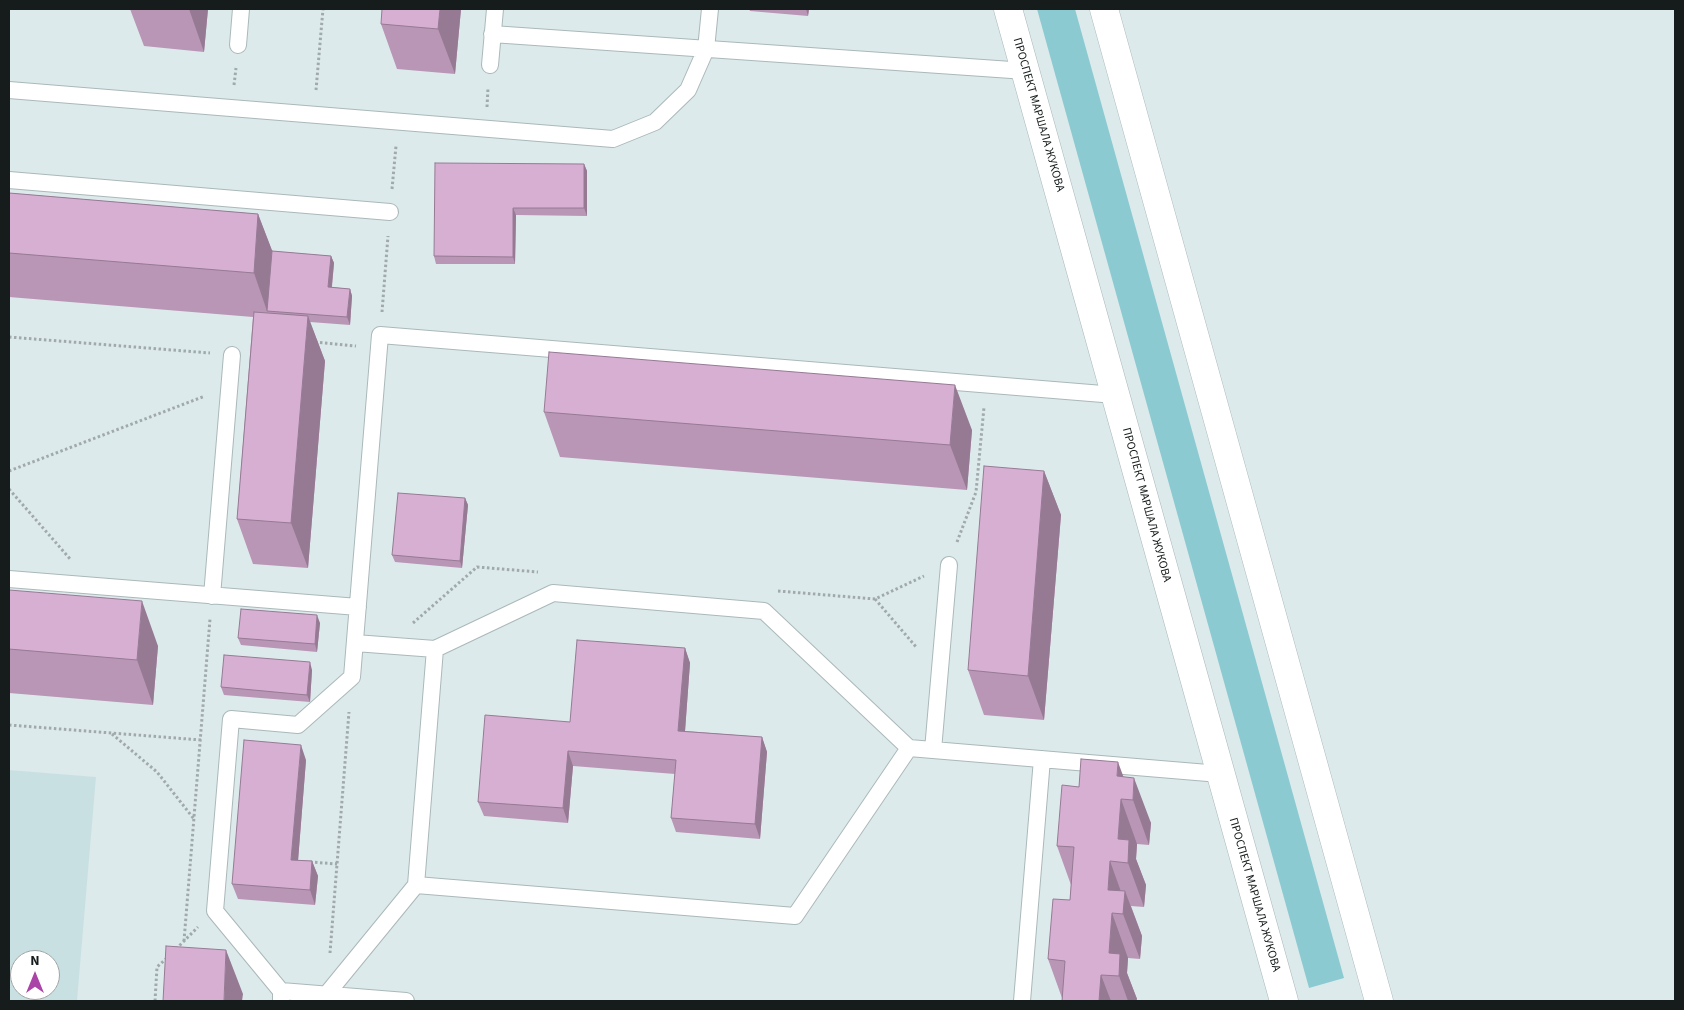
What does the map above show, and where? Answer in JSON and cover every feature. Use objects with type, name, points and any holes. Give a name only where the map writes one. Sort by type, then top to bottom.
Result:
[{"type":"street","name":"ПРОСПЕКТ МАРШАЛА ЖУКОВА","points":[[1008,9],[1284,1001]]},
{"type":"street","points":[[1104,9],[1374,1000]]},
{"type":"lane","points":[[238,45],[241,9]]},
{"type":"lane","points":[[490,65],[494,9]]},
{"type":"lane","points":[[9,90],[613,139],[655,122],[688,90],[706,49],[710,9]]},
{"type":"lane","points":[[492,34],[1026,71]]},
{"type":"lane","points":[[9,180],[390,212]]},
{"type":"lane","points":[[406,1001],[326,995],[281,996],[215,911],[231,719],[298,725],[352,678],[380,335],[1115,395]]},
{"type":"lane","points":[[212,596],[232,355]]},
{"type":"lane","points":[[933,750],[949,564]]},
{"type":"lane","points":[[9,579],[358,608]]},
{"type":"lane","points":[[355,643],[435,649],[553,593],[764,610],[908,748],[1220,774]]},
{"type":"lane","points":[[326,995],[416,886],[435,649]]},
{"type":"lane","points":[[416,886],[795,916],[908,748]]},
{"type":"lane","points":[[1022,1001],[1042,759]]},
{"type":"path","points":[[314,115],[323,9]]},
{"type":"path","points":[[232,108],[238,45]]},
{"type":"path","points":[[485,129],[490,65]]},
{"type":"path","points":[[9,337],[232,355]]},
{"type":"path","points":[[311,342],[379,347]]},
{"type":"path","points":[[940,675],[875,599],[949,564],[976,492],[986,384]]},
{"type":"path","points":[[9,471],[229,387]]},
{"type":"path","points":[[9,489],[94,586]]},
{"type":"path","points":[[184,941],[212,596]]},
{"type":"path","points":[[326,995],[352,678]]},
{"type":"path","points":[[9,725],[229,742]]},
{"type":"path","points":[[112,733],[157,772],[194,819],[198,827]]},
{"type":"path","points":[[307,868],[308,862],[337,864]]},
{"type":"path","points":[[155,1001],[156,967],[215,911]]},
{"type":"shaded area","points":[[1037,9],[1075,9],[1344,978],[1309,988]]},
{"type":"shaded area","points":[[9,770],[96,777],[77,1001],[9,1001]]},
{"type":"building","points":[[382,9],[440,9],[438,29],[381,24]]},
{"type":"building","points":[[435,163],[584,164],[584,208],[513,208],[513,257],[434,256]]},
{"type":"building","points":[[9,193],[258,214],[254,273],[9,253]]},
{"type":"building","points":[[272,251],[331,256],[328,287],[350,289],[347,317],[267,311]]},
{"type":"building","points":[[254,312],[308,316],[291,523],[237,519]]},
{"type":"building","points":[[549,352],[955,385],[950,445],[544,412]]},
{"type":"building","points":[[984,466],[1044,471],[1028,676],[968,670]]},
{"type":"building","points":[[398,493],[465,498],[460,561],[392,555]]},
{"type":"building","points":[[9,590],[142,601],[137,660],[9,649]]},
{"type":"building","points":[[241,609],[317,615],[315,644],[238,638]]},
{"type":"building","points":[[577,640],[685,648],[678,731],[762,737],[755,824],[671,818],[676,760],[568,751],[563,808],[478,802],[485,715],[570,722]]},
{"type":"building","points":[[224,655],[310,662],[307,695],[221,687]]},
{"type":"building","points":[[244,740],[301,745],[291,860],[312,861],[310,890],[232,884]]},
{"type":"building","points":[[1081,759],[1118,762],[1117,776],[1134,778],[1133,800],[1121,799],[1118,839],[1129,840],[1128,863],[1110,861],[1108,890],[1125,891],[1123,914],[1112,913],[1109,953],[1120,954],[1119,976],[1101,975],[1099,1001],[1062,1001],[1065,961],[1048,959],[1053,899],[1070,900],[1074,847],[1057,846],[1062,785],[1079,787]]},
{"type":"building","points":[[166,946],[226,950],[224,1001],[163,1001]]}]
